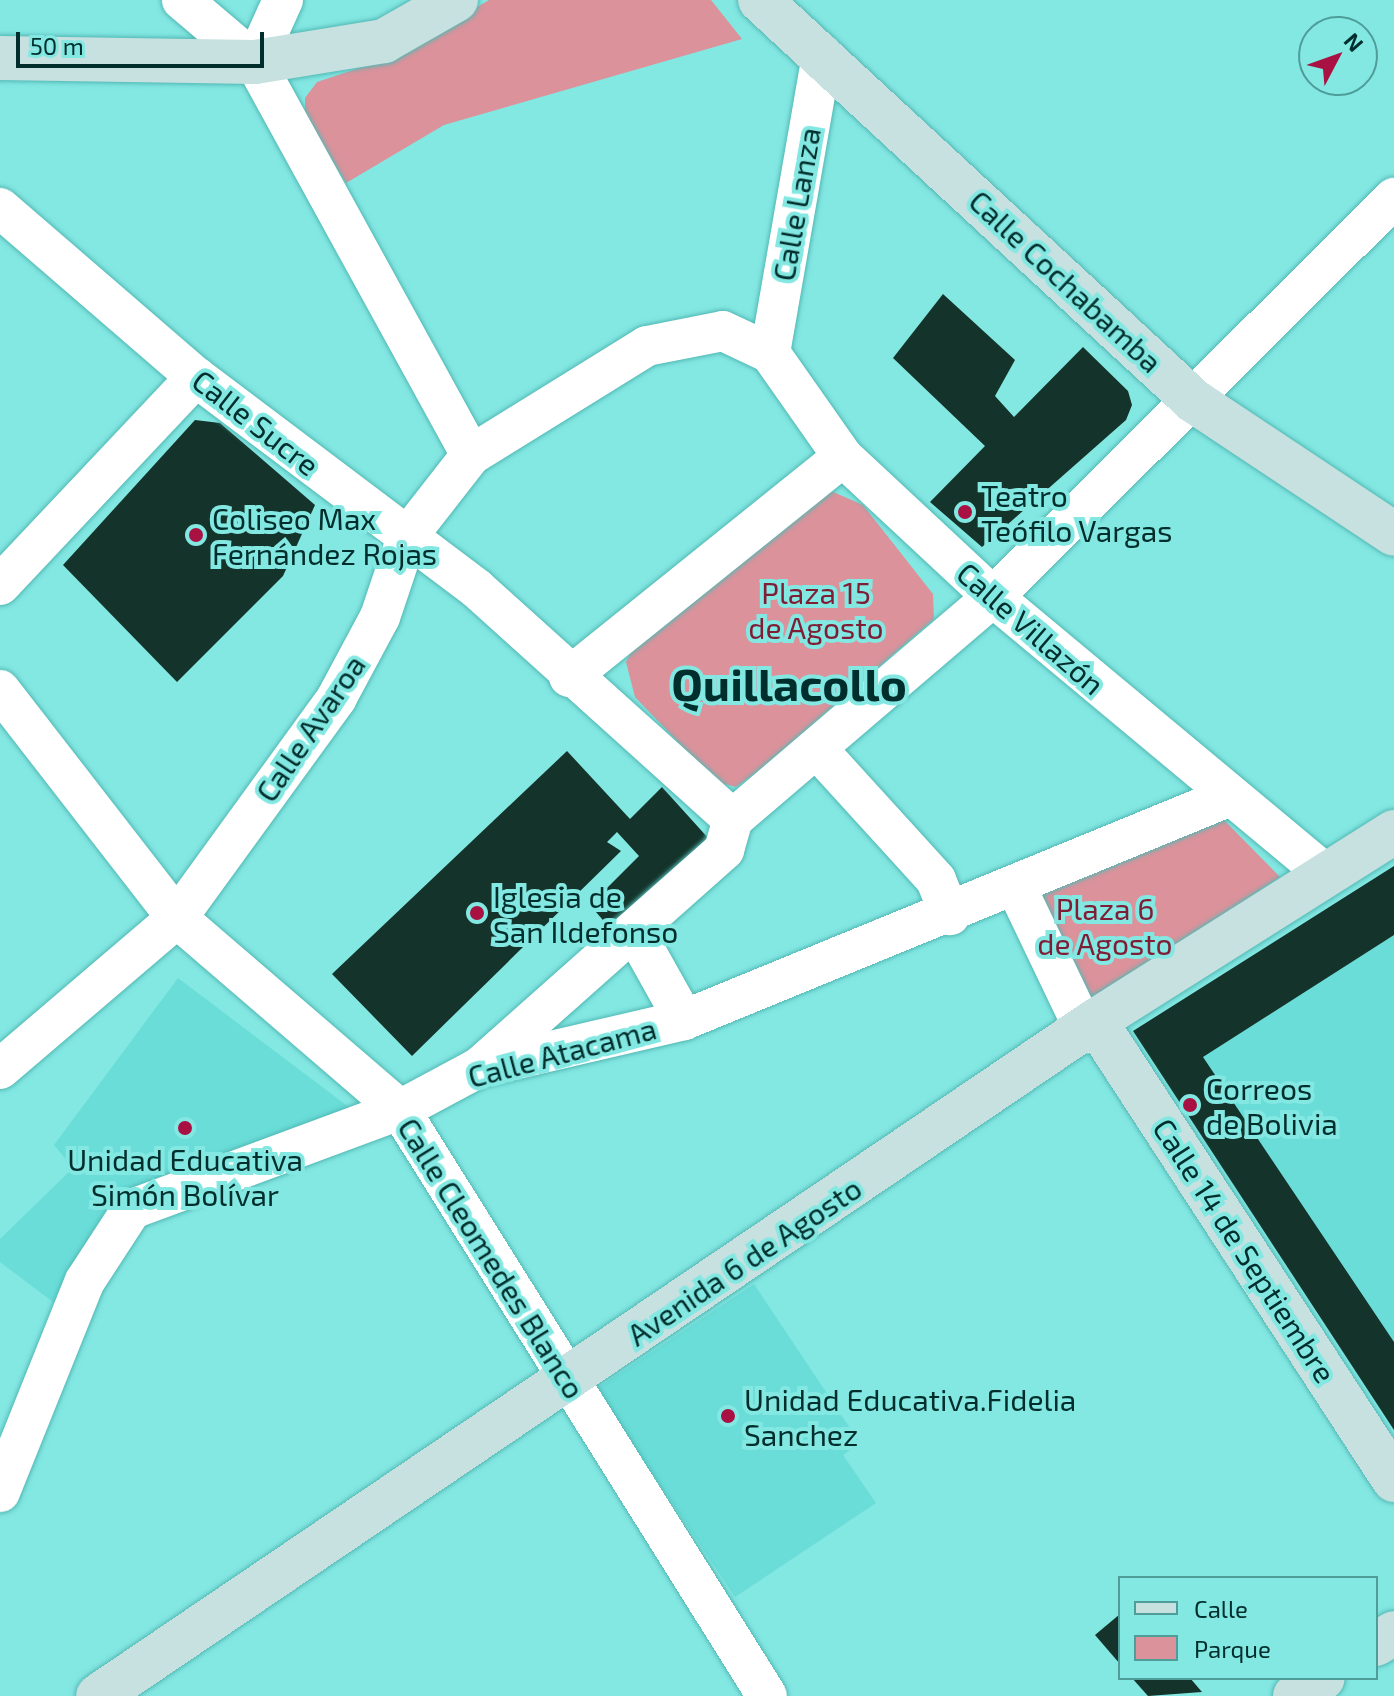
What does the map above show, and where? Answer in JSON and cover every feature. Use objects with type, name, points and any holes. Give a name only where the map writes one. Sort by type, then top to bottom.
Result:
[{"type":"main road","points":[[0,58],[255,62],[384,41],[456,0]]},
{"type":"main road","name":"Calle Cochabamba","points":[[760,0],[822,54],[1194,401],[1394,534]]},
{"type":"main road","name":"Avenida 6 de Agosto","points":[[98,1696],[1090,1027],[1324,873],[1394,832]]},
{"type":"main road","name":"Calle 14 de Septiembre","points":[[1090,1027],[1394,1480]]},
{"type":"main road","points":[[1295,1696],[1320,1680]]},
{"type":"street","points":[[182,0],[255,62],[471,455]]},
{"type":"street","points":[[255,62],[283,0]]},
{"type":"street","name":"Calle Lanza","points":[[770,353],[822,54]]},
{"type":"street","points":[[478,1068],[636,934],[724,850],[733,819],[993,597],[1194,401],[1394,198]]},
{"type":"street","name":"Calle Sucre","points":[[0,208],[196,377],[476,588],[569,677],[733,819]]},
{"type":"street","name":"Calle Avaroa","points":[[0,1069],[177,918],[336,699],[380,617],[407,537],[471,455],[647,346],[723,331],[770,353]]},
{"type":"street","name":"Calle Villazón","points":[[770,353],[843,457],[993,597],[1228,797],[1324,873]]},
{"type":"street","points":[[0,585],[196,377]]},
{"type":"street","points":[[569,677],[843,457]]},
{"type":"street","name":"Calle Cleomedes Blanco","points":[[0,690],[177,918],[400,1110],[767,1696]]},
{"type":"street","points":[[817,749],[936,880],[950,915]]},
{"type":"street","name":"Calle Atacama","points":[[0,1492],[85,1281],[132,1209],[400,1110],[478,1068],[684,1020],[1017,889],[1228,797]]},
{"type":"street","points":[[1017,889],[1090,1027]]},
{"type":"street","points":[[636,934],[684,1020]]},
{"type":"shaded area","points":[[1394,935],[1394,1430],[1165,1081]]},
{"type":"shaded area","name":"Unidad Educativa Simón Bolívar","points":[[178,978],[354,1111],[116,1193],[53,1302],[0,1262],[0,1239],[73,1168],[54,1145]]},
{"type":"shaded area","name":"Unidad Educativa.Fidelia Sanchez","points":[[754,1284],[860,1443],[843,1455],[876,1503],[735,1597],[596,1389]]},
{"type":"green space","points":[[489,0],[711,0],[742,39],[444,125],[346,183],[305,115],[305,98],[317,82],[392,57]]},
{"type":"green space","name":"Plaza 15 de Agosto","points":[[831,491],[863,505],[933,594],[934,619],[757,772],[736,787],[716,782],[635,697],[626,662],[635,645]]},
{"type":"green space","name":"Plaza 6 de Agosto","points":[[1221,817],[1280,877],[1081,1009],[1026,897]]},
{"type":"building","points":[[943,294],[1015,360],[995,396],[1014,417],[1083,347],[1128,391],[1132,405],[1126,420],[982,547],[930,502],[985,446],[893,358]]},
{"type":"building","name":"Coliseo Max Fernández Rojas","points":[[195,420],[220,423],[315,505],[283,576],[177,682],[63,565]]},
{"type":"building","name":"Iglesia de San Ildefonso","points":[[567,751],[630,819],[662,787],[709,839],[614,933],[590,905],[639,856],[617,832],[607,842],[621,851],[412,1056],[332,974]]},
{"type":"building","points":[[1394,866],[1394,935],[1203,1057],[1394,1342],[1394,1430],[1133,1031]]},
{"type":"building","points":[[1118,1616],[1118,1662],[1095,1635]]},
{"type":"building","points":[[1134,1680],[1192,1680],[1202,1692],[1148,1696]]},
{"type":"place","name":"Teatro Teófilo Vargas","points":[[965,512]]},
{"type":"place","name":"Coliseo Max Fernández Rojas","points":[[196,535]]},
{"type":"place","name":"Iglesia de San Ildefonso","points":[[477,913]]},
{"type":"place","name":"Correos de Bolivia","points":[[1190,1105]]},
{"type":"place","name":"Unidad Educativa Simón Bolívar","points":[[185,1128]]},
{"type":"place","name":"Unidad Educativa.Fidelia Sanchez","points":[[728,1416]]},
{"type":"district","name":"Quillacollo","points":[[789,683]]}]
